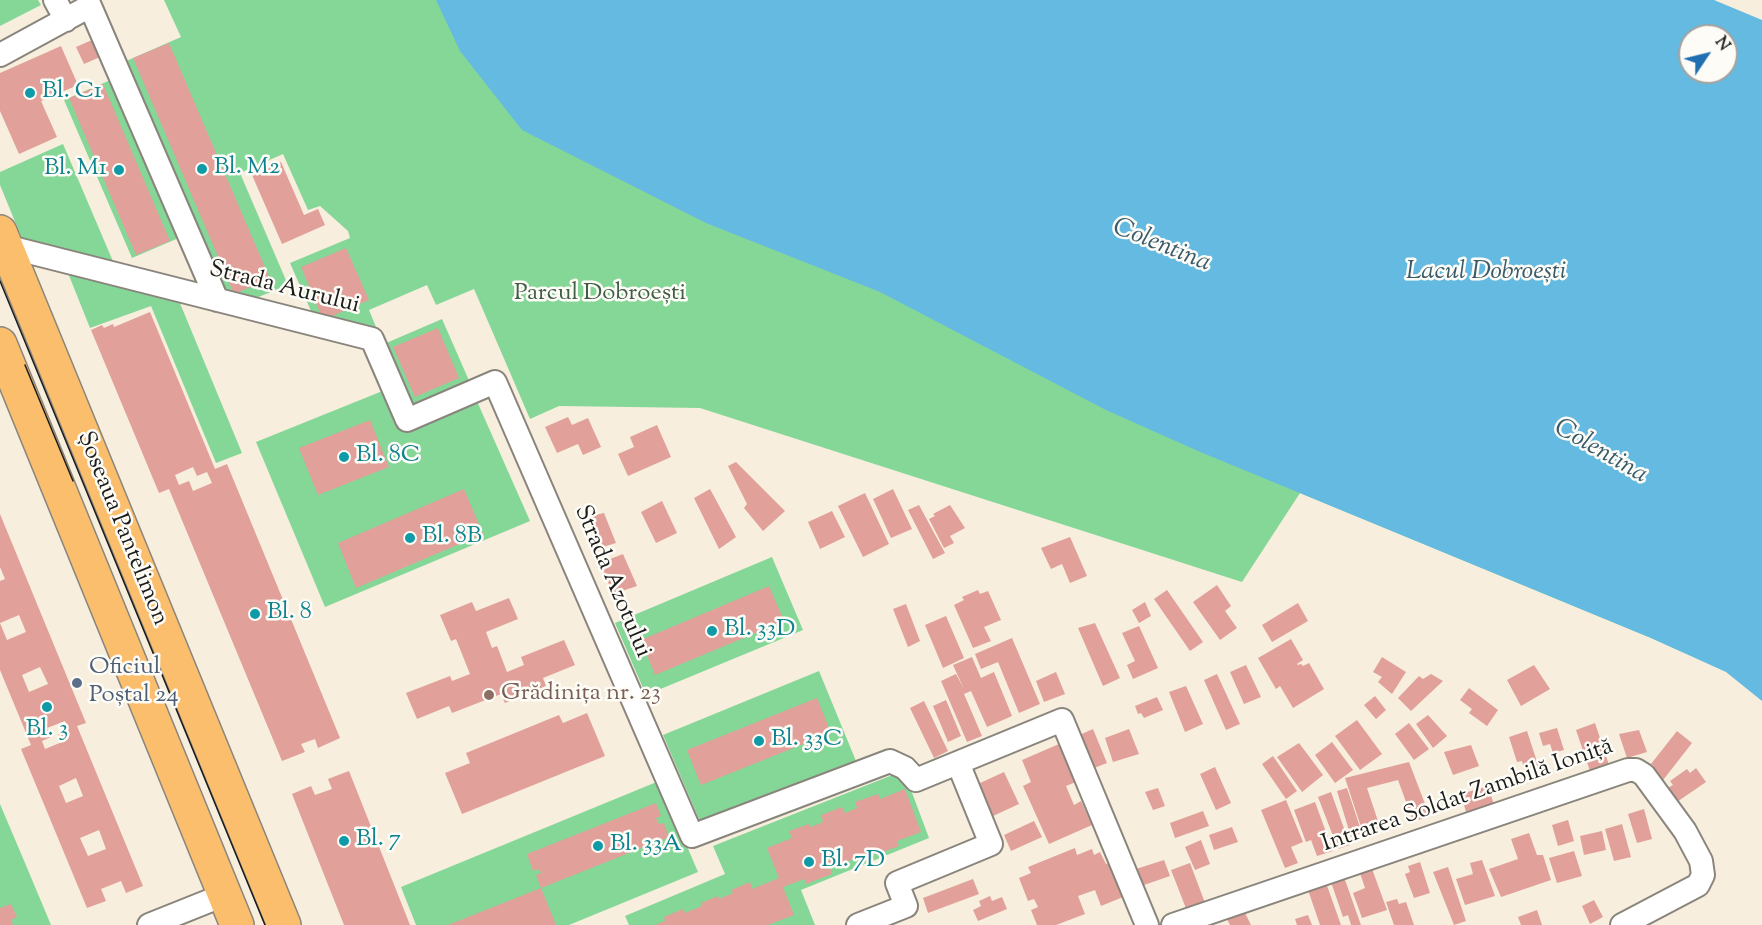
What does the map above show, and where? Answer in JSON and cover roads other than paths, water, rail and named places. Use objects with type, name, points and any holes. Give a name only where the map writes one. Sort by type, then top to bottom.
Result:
[{"type":"main road","name":"Șoseaua Pantelimon","points":[[3,239],[284,925]]},
{"type":"main road","name":"Șoseaua Pantelimon","points":[[0,344],[237,925]]},
{"type":"street","points":[[0,55],[60,10],[90,6],[217,300]]},
{"type":"street","name":"Strada Aurului","points":[[3,239],[217,300],[372,339],[408,420],[495,382]]},
{"type":"street","name":"Strada Azotului","points":[[495,382],[692,836],[890,760],[905,768],[916,780],[958,763]]},
{"type":"street","points":[[858,925],[906,906],[897,883],[991,844],[958,763],[1062,720],[1147,925]]},
{"type":"street","name":"Intrarea Soldat Zambilă Ioniță","points":[[1173,925],[1628,770],[1636,770],[1644,776],[1685,831],[1701,861],[1703,875],[1698,885],[1622,925]]},
{"type":"street","points":[[149,925],[224,895]]},
{"type":"water","name":"Lacul Dobroești","points":[[436,0],[1714,0],[1762,20],[1762,701],[1726,672],[1651,638],[1198,451],[1106,410],[880,292],[706,223],[522,130],[460,51]]},
{"type":"tram line","points":[[0,281],[265,925]]},
{"type":"tram line","points":[[25,365],[73,481]]},
{"type":"place","name":"Bl. C1","points":[[30,93]]},
{"type":"place","name":"Bl. M2","points":[[202,169]]},
{"type":"place","name":"Bl. M1","points":[[119,170]]},
{"type":"place","name":"Bl. 8C","points":[[344,457]]},
{"type":"place","name":"Bl. 8B","points":[[410,538]]},
{"type":"place","name":"Bl. 8","points":[[255,614]]},
{"type":"place","name":"Bl. 33D","points":[[712,631]]},
{"type":"place","name":"Oficiul Poștal 24","points":[[77,683]]},
{"type":"place","name":"Grădinița nr. 23","points":[[489,695]]},
{"type":"place","name":"Bl. 3","points":[[47,707]]},
{"type":"place","name":"Bl. 33C","points":[[759,741]]},
{"type":"place","name":"Bl. 7","points":[[344,841]]},
{"type":"place","name":"Bl. 33A","points":[[598,846]]},
{"type":"place","name":"Bl. 7D","points":[[809,862]]},
{"type":"water label","name":"Colentina","points":[[1161,247]]},
{"type":"water label","name":"Colentina","points":[[1600,453]]},
{"type":"park label","name":"Parcul Dobroești","points":[[600,295]]}]
